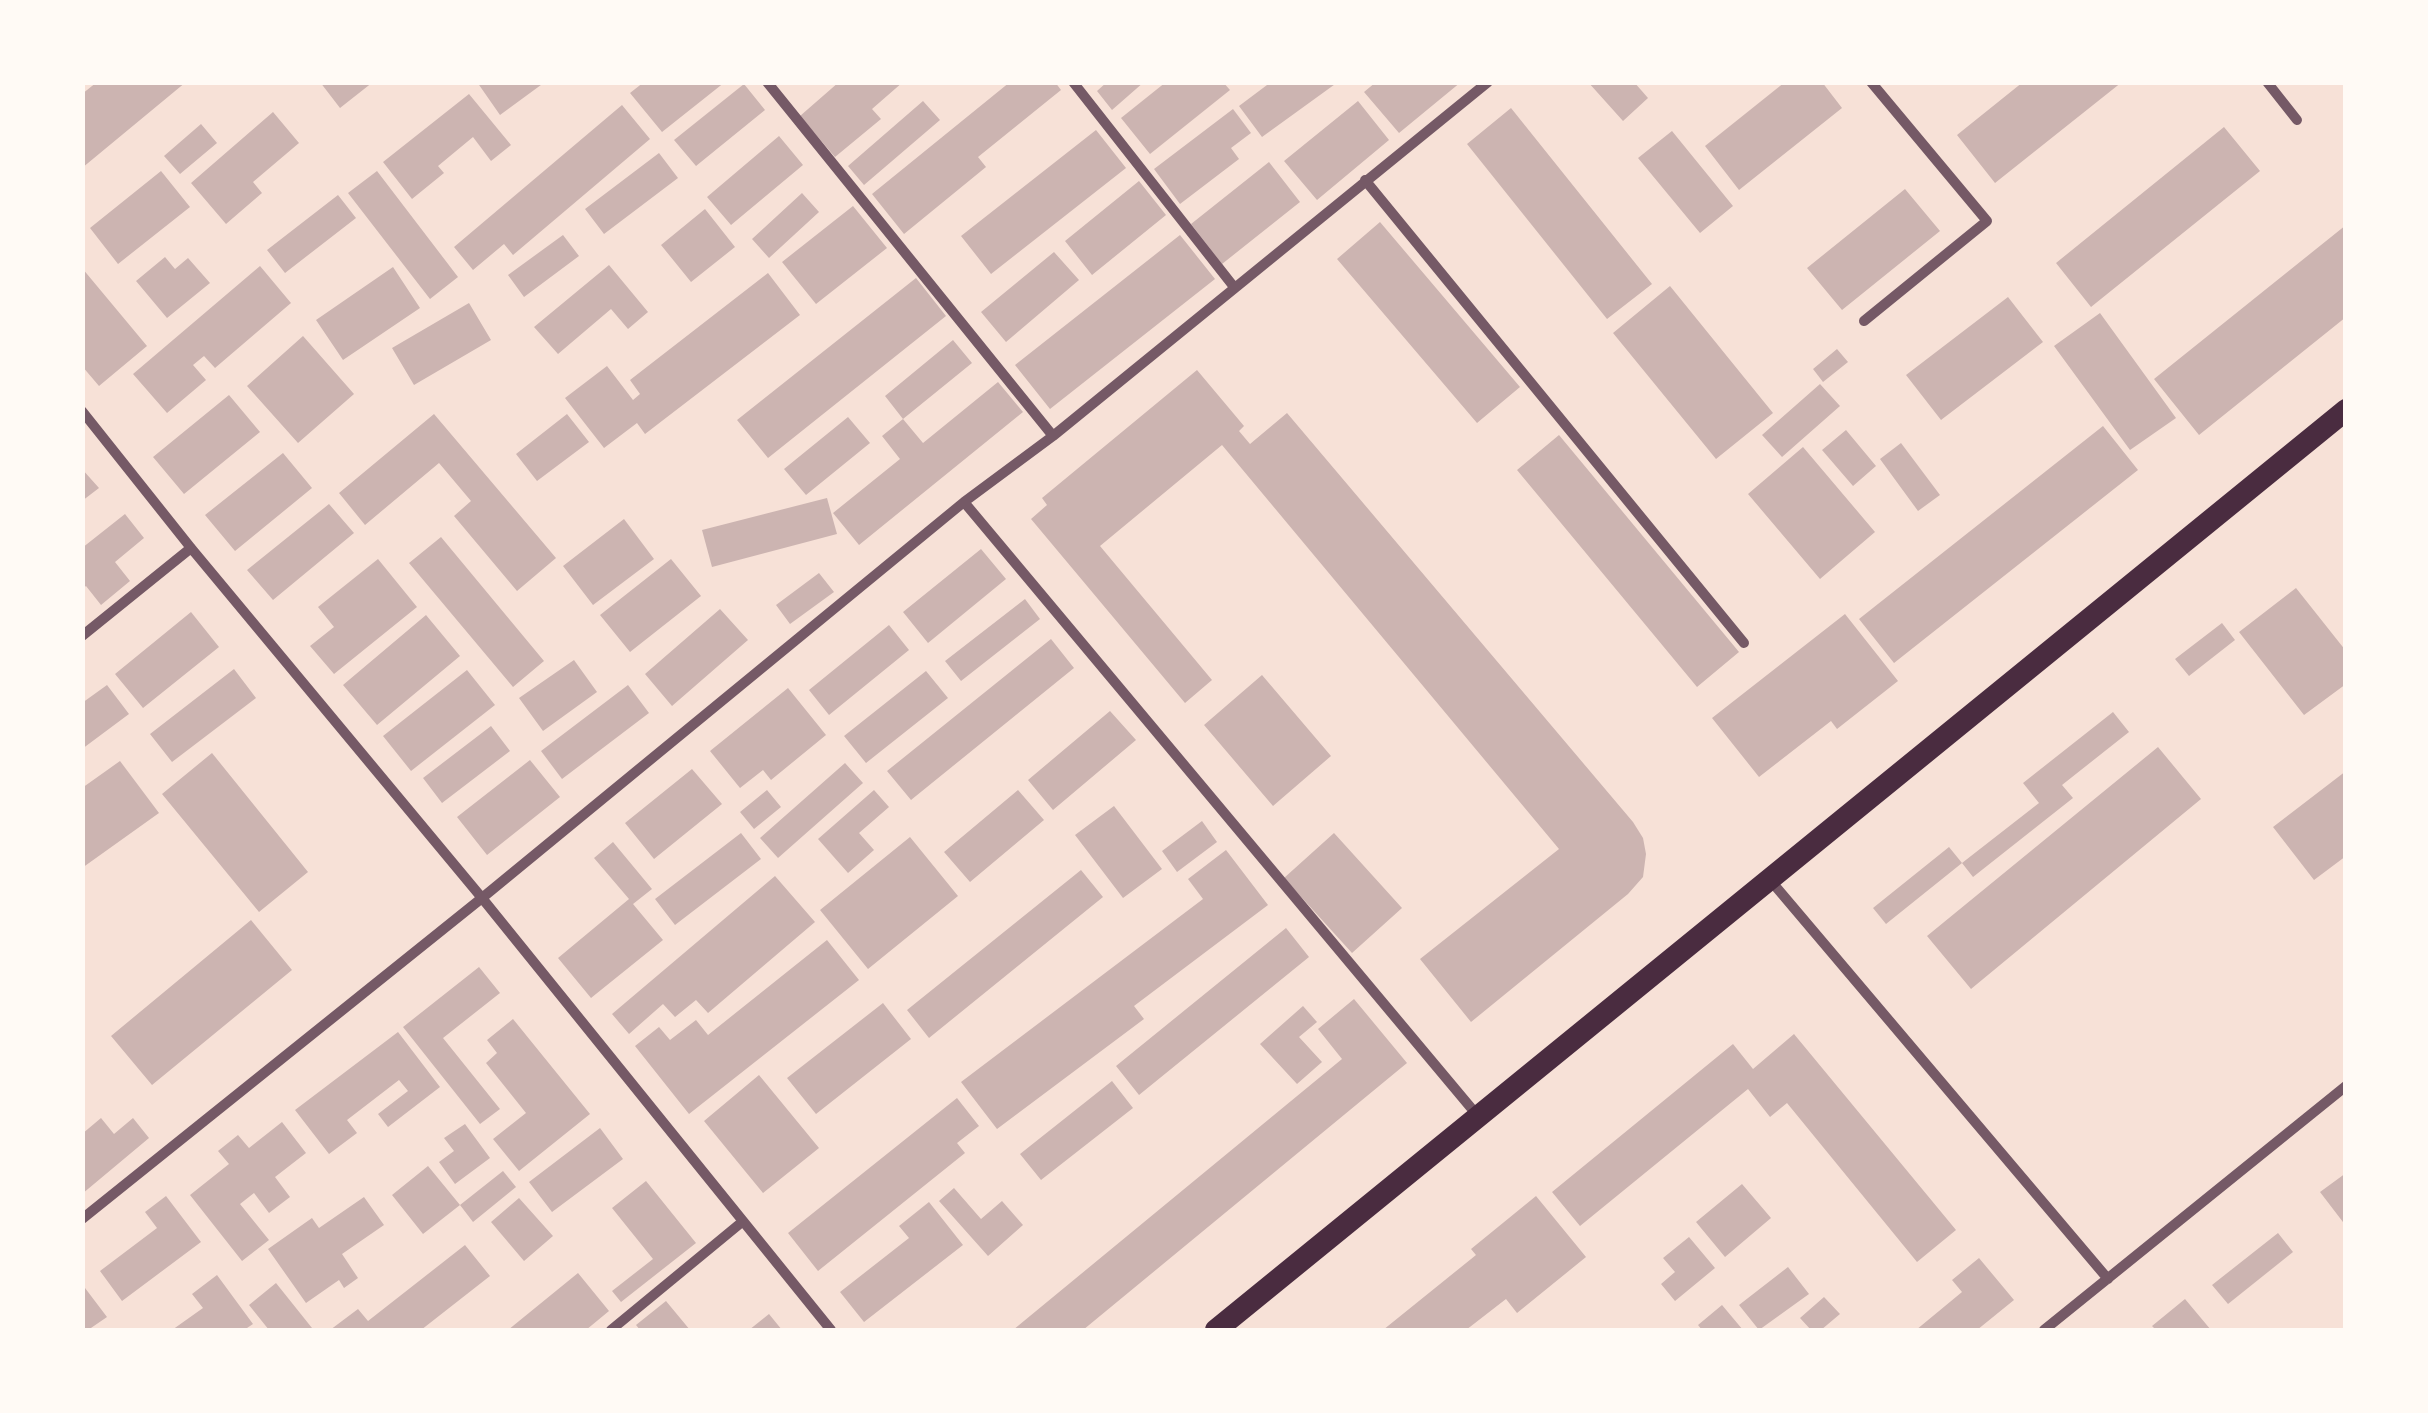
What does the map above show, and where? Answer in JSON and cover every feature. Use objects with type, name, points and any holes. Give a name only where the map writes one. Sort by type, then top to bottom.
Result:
[{"type":"main road","points":[[1216,1330],[2346,410]]},
{"type":"street","points":[[767,82],[1053,436]]},
{"type":"street","points":[[1073,82],[1234,288]]},
{"type":"street","points":[[82,1219],[1488,82]]},
{"type":"street","points":[[1864,321],[1987,221],[1871,82]]},
{"type":"street","points":[[2267,82],[2298,120]]},
{"type":"street","points":[[1364,180],[1744,642]]},
{"type":"street","points":[[82,411],[830,1330]]},
{"type":"street","points":[[964,502],[1480,1118]]},
{"type":"street","points":[[82,636],[191,548]]},
{"type":"street","points":[[1770,880],[2108,1279]]},
{"type":"street","points":[[2044,1330],[2346,1086]]},
{"type":"street","points":[[611,1330],[742,1222]]},
{"type":"building","points":[[97,82],[186,82],[82,168],[82,94]]},
{"type":"building","points":[[320,82],[373,82],[340,108]]},
{"type":"building","points":[[477,82],[545,82],[500,115]]},
{"type":"building","points":[[644,82],[725,82],[662,132],[630,93]]},
{"type":"building","points":[[839,82],[903,82],[872,109],[881,119],[835,157],[800,116]]},
{"type":"building","points":[[1010,82],[1055,82],[1061,90],[978,157],[986,167],[904,234],[872,194]]},
{"type":"building","points":[[1107,82],[1144,82],[1112,110],[1097,91]]},
{"type":"building","points":[[1166,82],[1223,82],[1230,90],[1150,154],[1121,118]]},
{"type":"building","points":[[1271,82],[1338,82],[1262,137],[1239,106]]},
{"type":"building","points":[[1376,82],[1461,82],[1399,133],[1364,92]]},
{"type":"building","points":[[1588,82],[1634,82],[1648,98],[1623,121]]},
{"type":"building","points":[[1785,82],[1822,82],[1842,108],[1739,190],[1705,146]]},
{"type":"building","points":[[2023,82],[2122,82],[1995,183],[1957,135]]},
{"type":"building","points":[[744,84],[765,110],[696,166],[674,140]]},
{"type":"building","points":[[469,94],[511,145],[491,161],[473,137],[438,166],[444,173],[412,199],[383,162]]},
{"type":"building","points":[[923,101],[940,120],[864,185],[848,166]]},
{"type":"building","points":[[1358,101],[1389,140],[1317,200],[1284,161]]},
{"type":"building","points":[[622,105],[650,139],[513,255],[504,244],[473,270],[454,247]]},
{"type":"building","points":[[1511,108],[1652,284],[1607,319],[1467,144]]},
{"type":"building","points":[[1233,109],[1251,133],[1231,148],[1239,159],[1180,204],[1154,169]]},
{"type":"building","points":[[273,112],[299,143],[253,182],[262,193],[226,224],[191,183]]},
{"type":"building","points":[[201,124],[217,143],[180,174],[164,156]]},
{"type":"building","points":[[2224,127],[2260,171],[2091,307],[2056,263]]},
{"type":"building","points":[[1096,130],[1126,168],[991,274],[961,236]]},
{"type":"building","points":[[1672,131],[1733,206],[1700,233],[1638,158]]},
{"type":"building","points":[[779,136],[803,165],[731,225],[707,197]]},
{"type":"building","points":[[659,153],[678,178],[604,234],[585,209]]},
{"type":"building","points":[[1269,162],[1300,202],[1222,264],[1191,224]]},
{"type":"building","points":[[161,171],[190,207],[118,264],[90,228]]},
{"type":"building","points":[[377,171],[458,277],[430,299],[348,193]]},
{"type":"building","points":[[1139,181],[1166,215],[1092,275],[1065,241]]},
{"type":"building","points":[[1905,189],[1940,231],[1842,310],[1807,268]]},
{"type":"building","points":[[802,193],[819,212],[769,258],[752,239]]},
{"type":"building","points":[[338,195],[356,218],[285,273],[267,250]]},
{"type":"building","points":[[853,206],[887,248],[816,304],[782,262]]},
{"type":"building","points":[[705,209],[735,247],[691,282],[661,245]]},
{"type":"building","points":[[1380,222],[1520,387],[1477,423],[1337,259]]},
{"type":"building","points":[[2346,225],[2346,317],[2199,435],[2154,379]]},
{"type":"building","points":[[563,235],[579,256],[524,297],[508,275]]},
{"type":"building","points":[[1180,235],[1215,279],[1050,409],[1015,365]]},
{"type":"building","points":[[1054,252],[1079,280],[1006,342],[981,312]]},
{"type":"building","points":[[165,257],[175,269],[188,258],[210,283],[167,318],[136,281]]},
{"type":"building","points":[[609,265],[648,312],[628,329],[611,309],[558,354],[534,327]]},
{"type":"building","points":[[260,266],[291,303],[215,368],[204,356],[193,365],[206,380],[167,413],[133,374]]},
{"type":"building","points":[[393,267],[420,308],[343,360],[316,320]]},
{"type":"building","points":[[82,268],[147,346],[99,386],[82,366]]},
{"type":"building","points":[[768,273],[800,315],[645,434],[637,423],[604,448],[565,398],[607,366],[633,400],[640,394],[630,380]]},
{"type":"building","points":[[916,278],[946,316],[768,458],[737,420]]},
{"type":"building","points":[[1670,286],[1773,413],[1716,459],[1613,333]]},
{"type":"building","points":[[2008,297],[2043,342],[1941,420],[1906,375]]},
{"type":"building","points":[[469,303],[491,340],[414,385],[392,348]]},
{"type":"building","points":[[2100,313],[2176,418],[2130,450],[2054,346]]},
{"type":"building","points":[[303,336],[354,394],[298,443],[247,386]]},
{"type":"building","points":[[953,340],[972,363],[903,419],[885,396]]},
{"type":"building","points":[[1837,349],[1848,362],[1823,382],[1813,369]]},
{"type":"building","points":[[1197,370],[1244,426],[1239,431],[1250,444],[1287,413],[1643,838],[1643,877],[1628,894],[1471,1022],[1420,959],[1559,849],[1222,445],[1100,546],[1212,680],[1185,703],[1031,519],[1047,505],[1042,498]]},
{"type":"building","points":[[998,382],[1023,412],[859,545],[833,513],[900,459],[882,436],[903,419],[923,443]]},
{"type":"building","points":[[1820,384],[1840,406],[1782,457],[1762,435]]},
{"type":"building","points":[[229,395],[260,432],[184,494],[153,457]]},
{"type":"building","points":[[434,414],[556,558],[517,591],[454,516],[471,501],[439,463],[365,525],[339,493]]},
{"type":"building","points":[[567,414],[589,442],[537,481],[516,454]]},
{"type":"building","points":[[848,417],[870,443],[806,495],[784,469]]},
{"type":"building","points":[[2103,426],[2138,470],[1894,663],[1859,619]]},
{"type":"building","points":[[1846,430],[1876,466],[1853,486],[1822,450]]},
{"type":"building","points":[[1559,435],[1739,652],[1697,687],[1517,470]]},
{"type":"building","points":[[1901,443],[1940,495],[1918,511],[1880,459]]},
{"type":"building","points":[[1803,447],[1875,532],[1820,579],[1748,494]]},
{"type":"building","points":[[283,453],[312,488],[235,551],[205,515]]},
{"type":"building","points":[[82,469],[99,488],[82,501]]},
{"type":"building","points":[[827,498],[837,534],[712,567],[702,530]]},
{"type":"building","points":[[329,504],[354,533],[273,600],[247,570]]},
{"type":"building","points":[[125,514],[144,538],[115,562],[130,581],[101,605],[86,586],[82,589],[82,548]]},
{"type":"building","points":[[624,519],[654,559],[593,605],[563,566]]},
{"type":"building","points":[[441,537],[544,661],[513,687],[409,563]]},
{"type":"building","points":[[981,549],[1006,579],[928,643],[903,612]]},
{"type":"building","points":[[378,559],[417,607],[334,674],[310,646],[334,627],[318,607]]},
{"type":"building","points":[[671,559],[701,596],[630,652],[600,615]]},
{"type":"building","points":[[819,573],[834,592],[790,624],[776,605]]},
{"type":"building","points":[[2296,588],[2346,651],[2346,684],[2304,715],[2239,632]]},
{"type":"building","points":[[1025,599],[1040,619],[961,681],[945,661]]},
{"type":"building","points":[[720,609],[748,640],[672,706],[645,674]]},
{"type":"building","points":[[191,612],[219,647],[143,708],[115,674]]},
{"type":"building","points":[[1845,614],[1898,681],[1837,729],[1831,721],[1759,777],[1712,718]]},
{"type":"building","points":[[426,615],[460,656],[377,725],[343,685]]},
{"type":"building","points":[[2222,623],[2235,640],[2189,676],[2175,659]]},
{"type":"building","points":[[889,625],[909,650],[829,715],[809,690]]},
{"type":"building","points":[[1051,639],[1074,668],[911,800],[887,771]]},
{"type":"building","points":[[574,660],[597,692],[543,731],[519,698]]},
{"type":"building","points":[[234,669],[256,698],[172,762],[150,734]]},
{"type":"building","points":[[467,670],[495,705],[411,771],[383,736]]},
{"type":"building","points":[[926,671],[948,698],[866,763],[844,736]]},
{"type":"building","points":[[1262,675],[1331,756],[1273,806],[1204,725]]},
{"type":"building","points":[[107,685],[129,714],[82,749],[82,703]]},
{"type":"building","points":[[628,685],[649,713],[562,779],[541,751]]},
{"type":"building","points":[[788,688],[826,735],[771,780],[763,770],[740,788],[710,751]]},
{"type":"building","points":[[1110,711],[1136,740],[1053,810],[1028,780]]},
{"type":"building","points":[[2113,712],[2129,732],[2062,785],[2073,798],[1973,877],[1962,863],[2039,803],[2023,783]]},
{"type":"building","points":[[491,726],[510,751],[442,803],[423,778]]},
{"type":"building","points":[[2158,747],[2201,799],[1971,989],[1927,936]]},
{"type":"building","points":[[212,753],[308,872],[259,912],[162,794]]},
{"type":"building","points":[[530,760],[560,797],[487,855],[457,817]]},
{"type":"building","points":[[120,761],[159,813],[82,868],[82,788]]},
{"type":"building","points":[[845,763],[863,783],[778,858],[760,838]]},
{"type":"building","points":[[692,769],[722,804],[654,859],[625,823]]},
{"type":"building","points":[[2346,771],[2346,856],[2314,880],[2273,827]]},
{"type":"building","points":[[767,790],[781,807],[754,829],[740,812]]},
{"type":"building","points":[[874,790],[889,807],[859,833],[874,850],[848,873],[818,839]]},
{"type":"building","points":[[1018,790],[1044,820],[970,882],[944,852]]},
{"type":"building","points":[[1114,806],[1162,869],[1123,898],[1075,835]]},
{"type":"building","points":[[1202,821],[1217,842],[1177,872],[1162,851]]},
{"type":"building","points":[[741,833],[761,859],[675,925],[655,899]]},
{"type":"building","points":[[1334,833],[1402,908],[1352,953],[1284,878]]},
{"type":"building","points":[[910,837],[958,896],[868,969],[820,910]]},
{"type":"building","points":[[613,842],[652,889],[633,904],[663,940],[591,998],[558,958],[629,899],[594,858]]},
{"type":"building","points":[[1949,847],[1962,863],[1886,924],[1873,908]]},
{"type":"building","points":[[1226,850],[1268,905],[1134,1006],[1144,1019],[997,1129],[961,1082],[1203,899],[1188,879]]},
{"type":"building","points":[[1081,870],[1103,897],[929,1038],[907,1010]]},
{"type":"building","points":[[775,876],[815,922],[708,1013],[696,1000],[675,1017],[663,1004],[629,1034],[612,1014]]},
{"type":"building","points":[[251,920],[292,970],[152,1085],[111,1036]]},
{"type":"building","points":[[1286,928],[1309,957],[1139,1095],[1116,1066]]},
{"type":"building","points":[[827,940],[859,980],[689,1114],[635,1046],[659,1027],[670,1040],[696,1020],[708,1035]]},
{"type":"building","points":[[479,967],[500,993],[443,1038],[500,1109],[480,1124],[403,1027]]},
{"type":"building","points":[[1354,999],[1407,1063],[1083,1330],[1013,1330],[1342,1059],[1318,1029]]},
{"type":"building","points":[[883,1003],[911,1039],[816,1114],[787,1078]]},
{"type":"building","points":[[1303,1006],[1317,1022],[1299,1037],[1322,1062],[1297,1084],[1260,1044]]},
{"type":"building","points":[[513,1019],[590,1114],[519,1171],[493,1139],[526,1113],[486,1063],[497,1053],[487,1040]]},
{"type":"building","points":[[398,1032],[440,1087],[388,1127],[378,1114],[408,1091],[399,1080],[347,1120],[357,1133],[329,1154],[295,1110]]},
{"type":"building","points":[[1794,1034],[1956,1230],[1917,1262],[1787,1103],[1770,1117],[1748,1089],[1580,1226],[1552,1192],[1733,1044],[1753,1069]]},
{"type":"building","points":[[759,1075],[819,1148],[763,1193],[704,1121]]},
{"type":"building","points":[[1112,1081],[1133,1108],[1041,1180],[1020,1154]]},
{"type":"building","points":[[957,1098],[979,1126],[957,1143],[965,1153],[818,1271],[788,1233]]},
{"type":"building","points":[[101,1118],[114,1134],[133,1118],[149,1138],[82,1194],[82,1134]]},
{"type":"building","points":[[282,1122],[306,1153],[275,1177],[290,1197],[269,1213],[254,1193],[240,1204],[269,1240],[242,1261],[190,1195],[229,1164],[218,1151],[238,1135],[249,1148]]},
{"type":"building","points":[[465,1124],[490,1158],[455,1184],[439,1162],[454,1151],[444,1138]]},
{"type":"building","points":[[600,1128],[623,1159],[552,1212],[529,1182]]},
{"type":"building","points":[[428,1166],[460,1205],[423,1234],[392,1195]]},
{"type":"building","points":[[503,1171],[516,1187],[473,1222],[460,1205]]},
{"type":"building","points":[[2346,1173],[2346,1226],[2320,1192]]},
{"type":"building","points":[[646,1181],[696,1243],[621,1302],[612,1291],[653,1259],[612,1208]]},
{"type":"building","points":[[1742,1184],[1771,1218],[1725,1257],[1696,1222]]},
{"type":"building","points":[[954,1188],[981,1219],[1002,1201],[1023,1225],[988,1256],[939,1201]]},
{"type":"building","points":[[166,1196],[201,1242],[122,1301],[100,1271],[157,1228],[145,1212]]},
{"type":"building","points":[[1536,1196],[1586,1257],[1517,1313],[1506,1299],[1466,1330],[1383,1330],[1476,1255],[1471,1249]]},
{"type":"building","points":[[364,1197],[384,1225],[342,1254],[358,1278],[344,1288],[339,1280],[306,1303],[268,1249],[312,1218],[319,1228]]},
{"type":"building","points":[[519,1198],[553,1236],[524,1261],[491,1222]]},
{"type":"building","points":[[929,1202],[963,1245],[864,1322],[840,1292],[909,1238],[899,1226]]},
{"type":"building","points":[[2278,1233],[2293,1252],[2228,1304],[2212,1285]]},
{"type":"building","points":[[1689,1237],[1715,1268],[1675,1301],[1661,1284],[1675,1272],[1663,1258]]},
{"type":"building","points":[[465,1245],[490,1276],[421,1330],[330,1330],[358,1309],[368,1321]]},
{"type":"building","points":[[1979,1258],[2014,1300],[1977,1330],[1916,1330],[1962,1292],[1952,1280]]},
{"type":"building","points":[[1788,1267],[1809,1294],[1759,1330],[1739,1305]]},
{"type":"building","points":[[578,1273],[609,1311],[586,1330],[508,1330]]},
{"type":"building","points":[[217,1275],[253,1324],[244,1330],[172,1330],[203,1308],[192,1294]]},
{"type":"building","points":[[276,1283],[310,1330],[269,1330],[249,1305]]},
{"type":"building","points":[[82,1284],[107,1317],[88,1330],[82,1330]]},
{"type":"building","points":[[1824,1297],[1840,1314],[1821,1330],[1811,1330],[1800,1318]]},
{"type":"building","points":[[2185,1299],[2211,1330],[2156,1330],[2152,1326]]},
{"type":"building","points":[[666,1301],[690,1330],[640,1330],[636,1325]]},
{"type":"building","points":[[1722,1305],[1743,1330],[1702,1330],[1698,1325]]},
{"type":"building","points":[[769,1314],[782,1330],[749,1330]]}]
